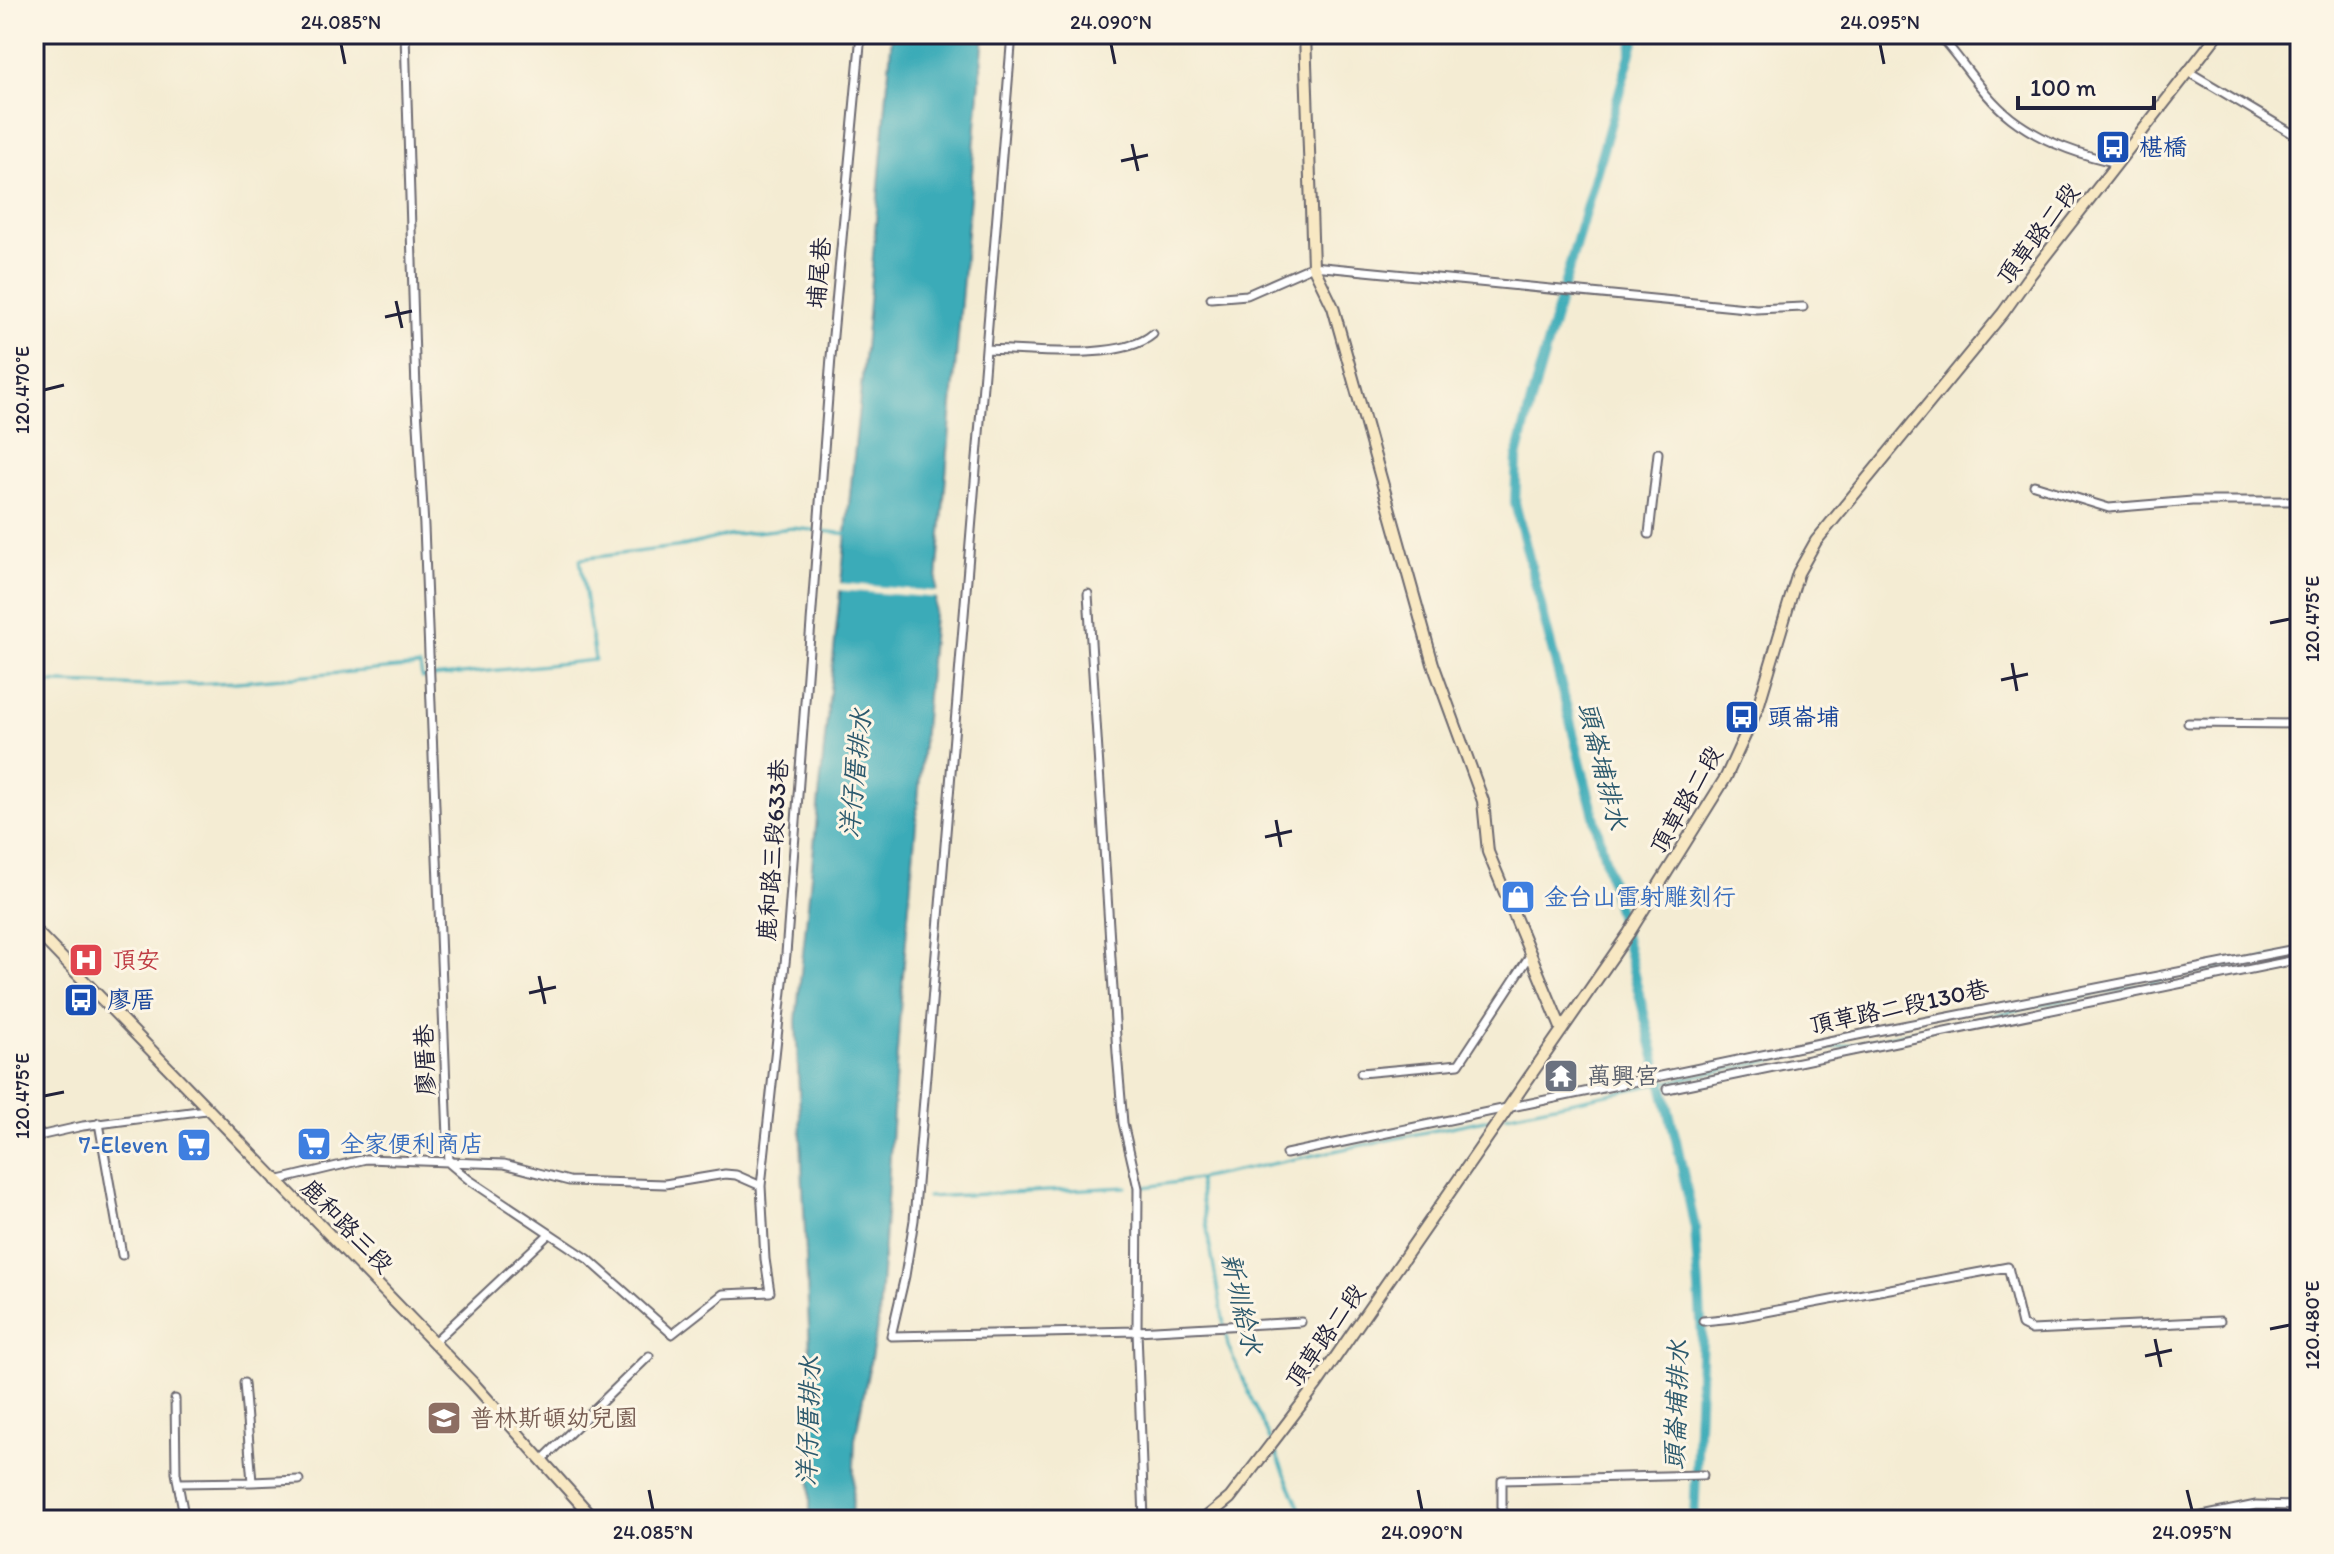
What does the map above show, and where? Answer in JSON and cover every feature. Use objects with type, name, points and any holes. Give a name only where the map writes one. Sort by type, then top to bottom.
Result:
[{"type":"street","name":"廖厝巷","points":[[405,34],[416,391],[449,1163]]},
{"type":"street","name":"埔尾巷","points":[[820,516],[831,357],[861,34]]},
{"type":"street","points":[[1012,34],[914,1220],[891,1336],[1137,1331],[1301,1322]]},
{"type":"street","points":[[1305,34],[1313,266],[1333,307],[1433,664],[1483,801],[1488,852],[1562,1030]]},
{"type":"street","points":[[1721,34],[1749,37]]},
{"type":"street","points":[[1938,34],[2010,117],[2079,154],[2118,163]]},
{"type":"street","name":"頂草路二段","points":[[1203,1520],[1230,1498],[1317,1384],[1629,933],[1726,777],[1758,707],[1798,573],[1816,541],[2003,313],[2218,34]]},
{"type":"street","points":[[2189,72],[2300,138]]},
{"type":"street","points":[[2289,131],[2300,131]]},
{"type":"street","points":[[1211,298],[1247,295],[1313,266],[1756,309],[1803,307]]},
{"type":"street","points":[[987,349],[1097,353],[1145,341],[1153,334]]},
{"type":"street","points":[[1649,534],[1658,453]]},
{"type":"street","points":[[2034,485],[2109,508],[2192,501],[2300,501]]},
{"type":"street","name":"鹿和路三段633巷","points":[[549,1234],[588,1259],[672,1334],[723,1294],[770,1292],[761,1186],[786,954],[820,516]]},
{"type":"street","points":[[1088,594],[1117,1053],[1123,1123],[1138,1188],[1137,1331],[1144,1520]]},
{"type":"street","points":[[2188,723],[2300,724]]},
{"type":"street","name":"鹿和路三段","points":[[34,929],[433,1343],[543,1459],[595,1520]]},
{"type":"street","name":"頂草路二段130巷","points":[[1286,1154],[1892,1028],[2300,948]]},
{"type":"street","points":[[1361,1073],[1459,1064],[1532,954]]},
{"type":"street","points":[[1667,1089],[2300,959]]},
{"type":"street","points":[[34,1137],[99,1123],[206,1110]]},
{"type":"street","points":[[99,1123],[122,1255]]},
{"type":"street","points":[[275,1181],[366,1159],[504,1164],[569,1181],[665,1184],[725,1174],[736,1175],[761,1186]]},
{"type":"street","points":[[433,1343],[549,1234],[449,1163]]},
{"type":"street","points":[[1703,1321],[1734,1318],[2008,1267],[2022,1325],[2032,1330],[2220,1321]]},
{"type":"street","points":[[543,1459],[649,1356]]},
{"type":"street","points":[[244,1383],[252,1482]]},
{"type":"street","points":[[175,1399],[178,1483],[185,1520]]},
{"type":"street","points":[[1502,1520],[1502,1480],[1703,1475]]},
{"type":"street","points":[[178,1483],[299,1480]]},
{"type":"street","points":[[2183,1520],[2256,1505],[2300,1506]]},
{"type":"water","name":"洋仔厝排水","points":[[892,34],[984,34],[900,1010],[879,1317],[855,1439],[852,1520],[810,1520],[810,1351],[796,1021],[865,349]]},
{"type":"pier","points":[[839,583],[941,592],[940,598],[838,590]]},
{"type":"waterway","name":"頭崙埔排水","points":[[1636,34],[1533,394],[1517,457],[1515,503],[1676,1140],[1695,1228],[1702,1335],[1694,1520]]},
{"type":"waterway","points":[[34,682],[147,686],[237,682],[420,666],[422,678],[595,660],[580,559],[684,546],[728,535],[793,528],[850,534]]},
{"type":"waterway","points":[[1506,1115],[2300,952]]},
{"type":"waterway","points":[[1138,1188],[1198,1179],[1499,1117]]},
{"type":"waterway","name":"新圳給水","points":[[1198,1179],[1228,1346],[1270,1440]]},
{"type":"waterway","points":[[927,1197],[1126,1187]]},
{"type":"waterway","name":"新圳給水","points":[[1273,1447],[1305,1520]]},
{"type":"place","name":"椹橋","points":[[2113,147]]},
{"type":"place","name":"頭崙埔","points":[[1742,717]]},
{"type":"place","name":"金台山雷射雕刻行","points":[[1518,897]]},
{"type":"place","name":"頂安","points":[[86,960]]},
{"type":"place","name":"廖厝","points":[[81,1000]]},
{"type":"place","name":"萬興宮","points":[[1561,1076]]},
{"type":"place","name":"全家便利商店","points":[[314,1144]]},
{"type":"place","name":"7-Eleven","points":[[194,1145]]},
{"type":"place","name":"普林斯頓幼兒園","points":[[444,1418]]}]
